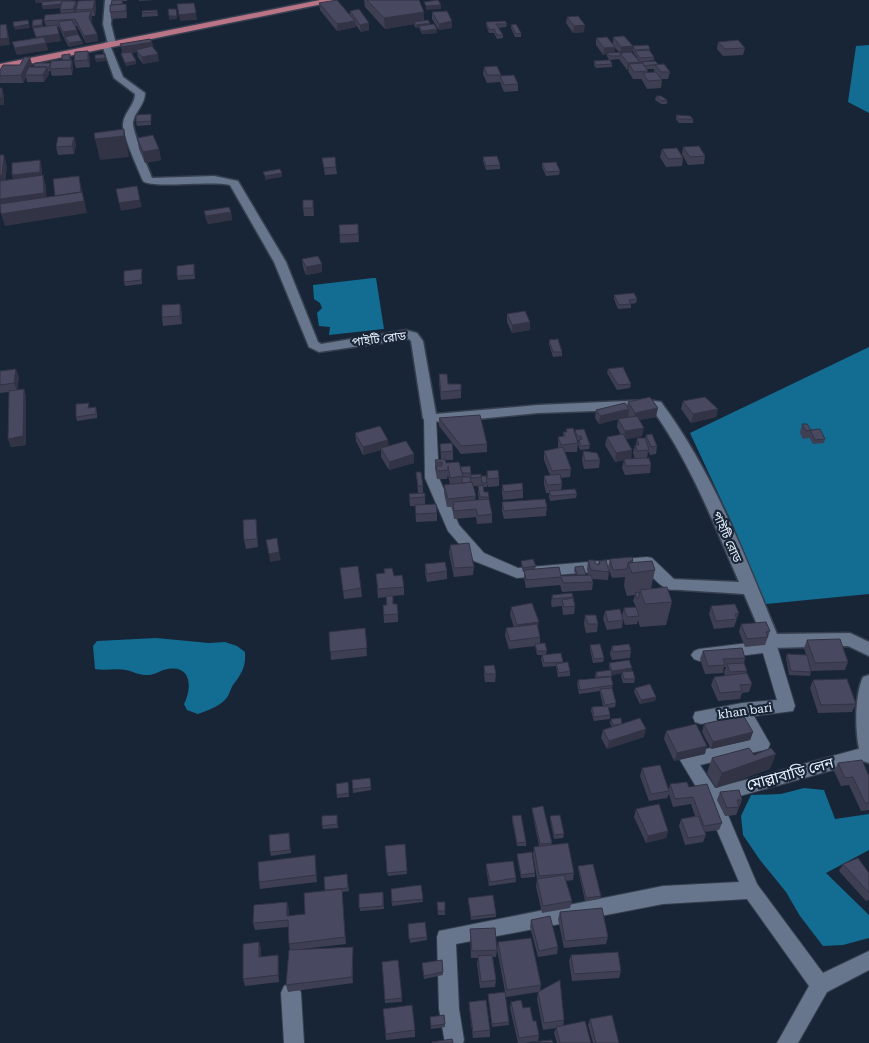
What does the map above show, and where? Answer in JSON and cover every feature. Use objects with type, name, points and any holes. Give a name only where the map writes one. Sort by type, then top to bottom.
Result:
[{"type":"main road","points":[[0,67],[332,0]]},
{"type":"street","points":[[109,0],[107,24],[109,45]]},
{"type":"street","name":"পাইটি রোড","points":[[109,45],[119,78],[140,93],[140,102],[128,120],[128,127],[148,181],[224,179],[234,182],[280,262],[313,344],[319,348],[406,334],[413,336],[417,341],[430,418],[538,409],[648,404],[656,406],[669,422],[694,464],[750,588]]},
{"type":"street","points":[[430,418],[432,478],[453,527],[480,557],[518,573],[647,562],[671,585],[750,588],[771,644]]},
{"type":"street","points":[[700,656],[771,644],[831,639],[850,640],[869,649]]},
{"type":"street","name":"khan bari","points":[[701,718],[742,710],[787,706],[771,644]]},
{"type":"street","points":[[868,754],[865,728],[867,687],[869,682]]},
{"type":"street","points":[[742,710],[762,744],[688,760],[711,796],[751,890],[820,986]]},
{"type":"street","name":"মোল্লাবাড়ি লেন","points":[[711,796],[868,754]]},
{"type":"street","points":[[454,1040],[449,1009],[446,937],[663,895],[751,890]]},
{"type":"street","points":[[787,1043],[820,986],[869,960]]},
{"type":"street","points":[[291,993],[294,1043]]},
{"type":"water","points":[[869,45],[869,113],[848,102],[856,46]]},
{"type":"water","points":[[376,278],[384,329],[329,335],[330,327],[319,326],[317,313],[322,308],[320,303],[314,299],[313,285]]},
{"type":"water","points":[[869,347],[869,594],[766,604],[732,523],[690,433]]},
{"type":"water","points":[[156,638],[209,643],[225,642],[237,646],[245,652],[243,670],[232,686],[228,696],[222,702],[198,714],[187,710],[184,704],[189,685],[186,674],[182,671],[168,669],[148,675],[122,669],[95,669],[93,646],[97,641]]},
{"type":"water","points":[[804,788],[824,790],[835,819],[869,814],[869,850],[826,873],[869,915],[869,938],[843,945],[823,946],[800,916],[786,892],[743,835],[741,816],[751,795],[781,794]]},
{"type":"building","points":[[62,0],[61,4],[42,6],[42,2]]},
{"type":"building","points":[[95,0],[93,9],[76,10],[78,1]]},
{"type":"building","points":[[112,0],[122,0],[122,4],[111,5]]},
{"type":"building","points":[[337,0],[355,21],[337,24],[319,3]]},
{"type":"building","points":[[367,0],[419,0],[424,12],[384,18]]},
{"type":"building","points":[[438,0],[441,5],[426,6],[424,2]]},
{"type":"building","points":[[62,1],[76,1],[73,9],[60,10]]},
{"type":"building","points":[[194,3],[196,13],[179,15],[177,4]]},
{"type":"building","points":[[126,4],[126,11],[110,12],[110,5]]},
{"type":"building","points":[[168,9],[176,9],[177,16],[169,16]]},
{"type":"building","points":[[359,9],[369,23],[360,25],[350,11]]},
{"type":"building","points":[[157,10],[157,12],[142,13],[142,11]]},
{"type":"building","points":[[91,11],[89,18],[97,34],[84,36],[75,19],[44,21],[45,15]]},
{"type":"building","points":[[447,11],[452,21],[439,24],[432,12]]},
{"type":"building","points":[[578,16],[585,25],[574,26],[567,17]]},
{"type":"building","points":[[42,19],[42,25],[32,26],[33,20]]},
{"type":"building","points":[[28,20],[29,24],[14,27],[13,22]]},
{"type":"building","points":[[72,20],[77,30],[63,32],[58,22]]},
{"type":"building","points":[[428,20],[430,23],[416,25],[414,22]]},
{"type":"building","points":[[505,21],[507,24],[496,24],[503,35],[497,35],[494,29],[489,30],[486,22]]},
{"type":"building","points":[[6,24],[8,38],[0,39],[0,25]]},
{"type":"building","points":[[434,24],[437,29],[422,31],[419,26]]},
{"type":"building","points":[[516,24],[521,33],[516,34],[511,25]]},
{"type":"building","points":[[57,25],[59,34],[36,37],[33,28]]},
{"type":"building","points":[[78,34],[82,41],[69,43],[65,37]]},
{"type":"building","points":[[624,36],[633,46],[621,47],[613,37]]},
{"type":"building","points":[[44,37],[46,43],[15,48],[12,42]]},
{"type":"building","points":[[607,37],[615,47],[604,48],[596,38]]},
{"type":"building","points":[[150,39],[152,42],[122,47],[120,44]]},
{"type":"building","points":[[738,40],[745,48],[725,49],[718,42]]},
{"type":"building","points":[[648,45],[650,49],[635,50],[633,46]]},
{"type":"building","points":[[152,46],[158,54],[142,57],[136,50]]},
{"type":"building","points":[[649,50],[654,57],[640,58],[635,51]]},
{"type":"building","points":[[88,51],[88,60],[74,61],[75,52]]},
{"type":"building","points":[[131,52],[136,61],[125,63],[121,53]]},
{"type":"building","points":[[623,52],[620,53],[620,56],[610,56],[607,53]]},
{"type":"building","points":[[631,52],[640,62],[628,63],[620,53]]},
{"type":"building","points":[[70,54],[70,60],[62,60],[62,55]]},
{"type":"building","points":[[105,54],[105,58],[95,59],[95,55]]},
{"type":"building","points":[[24,57],[30,57],[21,75],[0,76],[0,70],[3,65],[20,65]]},
{"type":"building","points":[[72,60],[71,68],[50,69],[51,61]]},
{"type":"building","points":[[610,60],[612,64],[596,65],[594,61]]},
{"type":"building","points":[[655,61],[658,64],[644,66],[640,62]]},
{"type":"building","points":[[35,63],[51,63],[47,69],[47,67],[33,67]]},
{"type":"building","points":[[643,63],[648,71],[634,72],[629,64]]},
{"type":"building","points":[[664,64],[670,72],[661,72],[655,65]]},
{"type":"building","points":[[497,66],[501,75],[487,75],[484,67]]},
{"type":"building","points":[[29,67],[47,67],[43,75],[25,75]]},
{"type":"building","points":[[656,72],[662,80],[648,81],[643,73]]},
{"type":"building","points":[[514,75],[518,84],[504,85],[500,76]]},
{"type":"building","points":[[0,88],[2,88],[2,98],[0,98]]},
{"type":"building","points":[[656,96],[661,96],[667,100],[662,101]]},
{"type":"building","points":[[151,114],[151,121],[136,122],[136,115]]},
{"type":"building","points":[[676,115],[690,116],[693,119],[679,119]]},
{"type":"building","points":[[124,129],[124,136],[95,139],[94,133]]},
{"type":"building","points":[[153,135],[159,149],[143,152],[137,138]]},
{"type":"building","points":[[58,137],[74,137],[72,146],[56,147]]},
{"type":"building","points":[[699,146],[705,156],[690,157],[683,147]]},
{"type":"building","points":[[677,148],[683,158],[668,159],[662,149]]},
{"type":"building","points":[[0,155],[4,155],[2,175],[0,176]]},
{"type":"building","points":[[497,156],[500,165],[486,166],[483,157]]},
{"type":"building","points":[[335,157],[336,167],[324,168],[322,158]]},
{"type":"building","points":[[40,160],[40,172],[12,175],[12,163]]},
{"type":"building","points":[[556,162],[560,171],[546,172],[542,163]]},
{"type":"building","points":[[280,169],[282,173],[265,176],[263,172]]},
{"type":"building","points":[[43,175],[44,193],[0,199],[0,181]]},
{"type":"building","points":[[79,176],[81,192],[55,196],[53,179]]},
{"type":"building","points":[[137,186],[140,200],[119,203],[116,189]]},
{"type":"building","points":[[82,192],[84,201],[1,214],[0,204]]},
{"type":"building","points":[[303,200],[313,200],[313,208],[303,208]]},
{"type":"building","points":[[229,207],[231,212],[206,216],[204,211]]},
{"type":"building","points":[[358,224],[358,234],[340,235],[339,225]]},
{"type":"building","points":[[318,256],[322,264],[306,267],[302,259]]},
{"type":"building","points":[[194,264],[194,275],[177,276],[177,266]]},
{"type":"building","points":[[142,269],[141,280],[124,282],[124,271]]},
{"type":"building","points":[[634,293],[637,299],[629,300],[631,304],[619,305],[614,295]]},
{"type":"building","points":[[180,304],[180,316],[162,317],[162,305]]},
{"type":"building","points":[[525,311],[530,322],[512,325],[507,314]]},
{"type":"building","points":[[558,339],[562,352],[553,352],[549,340]]},
{"type":"building","points":[[623,367],[631,384],[618,385],[608,369]]},
{"type":"building","points":[[16,369],[14,383],[0,385],[0,371]]},
{"type":"building","points":[[439,374],[447,374],[448,384],[461,384],[461,390],[441,392]]},
{"type":"building","points":[[24,389],[23,436],[8,439],[9,391]]},
{"type":"building","points":[[650,397],[658,408],[635,413],[628,402]]},
{"type":"building","points":[[705,397],[718,409],[693,414],[683,401]]},
{"type":"building","points":[[89,403],[88,408],[96,407],[96,414],[76,417],[76,404]]},
{"type":"building","points":[[625,403],[629,409],[600,416],[596,410]]},
{"type":"building","points":[[480,415],[487,444],[461,446],[439,418]]},
{"type":"building","points":[[637,416],[644,428],[625,431],[618,419]]},
{"type":"building","points":[[802,424],[807,424],[811,430],[806,431]]},
{"type":"building","points":[[380,426],[388,440],[363,447],[355,433]]},
{"type":"building","points":[[573,428],[578,443],[561,445],[558,437],[565,436],[563,432],[567,432],[566,429]]},
{"type":"building","points":[[584,429],[590,445],[581,446],[579,440],[582,439],[581,436],[577,436],[575,430]]},
{"type":"building","points":[[820,429],[825,439],[815,440],[811,430]]},
{"type":"building","points":[[623,434],[632,450],[616,453],[607,437]]},
{"type":"building","points":[[652,434],[657,446],[651,447],[646,435]]},
{"type":"building","points":[[637,438],[645,438],[649,450],[637,451],[635,445],[639,445]]},
{"type":"building","points":[[406,441],[414,454],[389,462],[381,448]]},
{"type":"building","points":[[452,443],[453,451],[441,452],[440,444]]},
{"type":"building","points":[[563,447],[571,469],[552,471],[544,451]]},
{"type":"building","points":[[583,451],[597,453],[600,460],[585,461]]},
{"type":"building","points":[[649,458],[651,465],[626,466],[624,459]]},
{"type":"building","points":[[445,459],[446,463],[459,462],[463,476],[450,478],[448,466],[448,470],[437,471],[436,466],[442,466],[442,462],[436,463],[435,460]]},
{"type":"building","points":[[470,466],[471,473],[462,473],[460,467]]},
{"type":"building","points":[[498,470],[499,478],[488,479],[487,471]]},
{"type":"building","points":[[416,472],[421,472],[423,486],[418,486]]},
{"type":"building","points":[[481,474],[481,477],[471,478],[471,475]]},
{"type":"building","points":[[560,474],[562,484],[547,485],[544,476]]},
{"type":"building","points":[[481,476],[486,476],[487,483],[482,483]]},
{"type":"building","points":[[462,477],[470,477],[471,482],[462,483]]},
{"type":"building","points":[[472,482],[476,496],[448,499],[444,485]]},
{"type":"building","points":[[522,483],[523,490],[504,492],[502,485]]},
{"type":"building","points":[[483,485],[484,492],[488,492],[489,497],[480,497],[478,486]]},
{"type":"building","points":[[575,489],[577,494],[551,496],[549,491]]},
{"type":"building","points":[[425,493],[425,497],[410,498],[409,494]]},
{"type":"building","points":[[489,499],[492,514],[478,516],[476,509],[454,511],[453,502]]},
{"type":"building","points":[[545,499],[547,507],[504,511],[502,502]]},
{"type":"building","points":[[436,504],[437,513],[416,514],[415,505]]},
{"type":"building","points":[[256,519],[257,539],[244,540],[243,520]]},
{"type":"building","points":[[277,538],[279,552],[269,554],[266,540]]},
{"type":"building","points":[[469,543],[474,567],[454,568],[450,545]]},
{"type":"building","points":[[632,557],[633,561],[628,563],[627,569],[613,570],[610,559]]},
{"type":"building","points":[[533,559],[536,566],[523,568],[521,561]]},
{"type":"building","points":[[588,560],[594,560],[596,564],[600,564],[599,561],[606,560],[609,572],[591,570]]},
{"type":"building","points":[[652,561],[655,570],[632,573],[628,563]]},
{"type":"building","points":[[445,562],[447,571],[427,574],[425,564]]},
{"type":"building","points":[[358,566],[361,588],[343,591],[340,568]]},
{"type":"building","points":[[583,566],[586,575],[577,575],[575,567]]},
{"type":"building","points":[[559,567],[561,576],[591,575],[593,582],[563,583],[561,577],[526,580],[524,570]]},
{"type":"building","points":[[392,568],[394,576],[402,575],[404,587],[378,589],[376,574],[385,573],[384,569]]},
{"type":"building","points":[[667,587],[672,602],[645,604],[640,590]]},
{"type":"building","points":[[640,592],[638,599],[637,599],[635,593]]},
{"type":"building","points":[[572,593],[573,597],[553,599],[552,595]]},
{"type":"building","points":[[386,596],[393,596],[393,604],[397,604],[398,614],[384,615],[383,605],[387,605]]},
{"type":"building","points":[[573,598],[575,606],[564,607],[562,600]]},
{"type":"building","points":[[532,603],[539,622],[517,625],[511,607]]},
{"type":"building","points":[[735,604],[739,613],[735,614],[737,619],[716,621],[711,606]]},
{"type":"building","points":[[636,607],[639,616],[627,617],[624,608]]},
{"type":"building","points":[[620,609],[623,620],[608,622],[605,611]]},
{"type":"building","points":[[585,615],[596,615],[598,624],[588,624]]},
{"type":"building","points":[[766,622],[770,631],[766,632],[768,637],[747,639],[741,624]]},
{"type":"building","points":[[537,624],[540,637],[510,641],[506,628]]},
{"type":"building","points":[[365,628],[367,648],[330,652],[329,632]]},
{"type":"building","points":[[840,639],[848,662],[815,663],[807,640]]},
{"type":"building","points":[[545,643],[547,651],[537,651],[535,644]]},
{"type":"building","points":[[600,644],[604,658],[594,659],[590,645]]},
{"type":"building","points":[[629,644],[631,650],[613,652],[612,646]]},
{"type":"building","points":[[742,648],[745,658],[723,659],[725,665],[708,666],[703,651]]},
{"type":"building","points":[[561,653],[563,662],[544,663],[542,655]]},
{"type":"building","points":[[787,654],[807,655],[811,672],[791,671]]},
{"type":"building","points":[[629,660],[632,668],[612,671],[609,663]]},
{"type":"building","points":[[568,662],[570,671],[559,673],[556,664]]},
{"type":"building","points":[[744,663],[747,671],[730,672],[727,664]]},
{"type":"building","points":[[494,665],[496,674],[485,674],[484,666]]},
{"type":"building","points":[[611,670],[612,676],[597,677],[596,672]]},
{"type":"building","points":[[633,671],[635,679],[624,679],[622,672]]},
{"type":"building","points":[[747,673],[752,684],[740,685],[742,691],[720,693],[714,677]]},
{"type":"building","points":[[611,677],[613,685],[580,690],[578,680]]},
{"type":"building","points":[[847,679],[856,704],[821,705],[813,680]]},
{"type":"building","points":[[650,684],[656,697],[641,700],[635,688]]},
{"type":"building","points":[[612,688],[616,703],[605,705],[600,689]]},
{"type":"building","points":[[608,706],[610,715],[594,717],[592,707]]},
{"type":"building","points":[[743,715],[753,732],[713,742],[704,724]]},
{"type":"building","points":[[621,718],[622,724],[613,725],[611,719]]},
{"type":"building","points":[[640,718],[646,729],[609,741],[603,730]]},
{"type":"building","points":[[696,724],[707,746],[677,753],[666,731]]},
{"type":"building","points":[[749,748],[754,755],[771,748],[776,754],[722,773],[712,758]]},
{"type":"building","points":[[862,760],[869,776],[869,803],[865,803],[853,777],[845,778],[838,763]]},
{"type":"building","points":[[660,765],[669,791],[651,794],[642,768]]},
{"type":"building","points":[[370,778],[371,787],[353,789],[352,780]]},
{"type":"building","points":[[348,782],[349,793],[337,795],[336,784]]},
{"type":"building","points":[[687,782],[689,787],[707,784],[722,823],[704,826],[693,797],[675,799],[670,784]]},
{"type":"building","points":[[739,790],[742,800],[737,800],[739,807],[727,808],[720,792]]},
{"type":"building","points":[[659,804],[668,831],[648,836],[636,809]]},
{"type":"building","points":[[543,806],[552,843],[540,844],[532,808]]},
{"type":"building","points":[[337,815],[337,824],[322,826],[322,816]]},
{"type":"building","points":[[521,815],[526,842],[517,843],[512,816]]},
{"type":"building","points":[[560,815],[564,834],[554,835],[550,816]]},
{"type":"building","points":[[698,816],[706,835],[688,838],[681,819]]},
{"type":"building","points":[[289,833],[290,850],[270,852],[269,835]]},
{"type":"building","points":[[568,843],[574,873],[539,876],[534,847]]},
{"type":"building","points":[[405,844],[407,871],[387,873],[385,846]]},
{"type":"building","points":[[532,852],[535,873],[521,875],[517,854]]},
{"type":"building","points":[[315,855],[316,875],[259,882],[258,862]]},
{"type":"building","points":[[858,858],[869,873],[869,893],[843,864]]},
{"type":"building","points":[[513,861],[516,878],[490,882],[486,864]]},
{"type":"building","points":[[593,864],[601,896],[586,898],[578,866]]},
{"type":"building","points":[[347,874],[348,888],[325,890],[324,877]]},
{"type":"building","points":[[564,875],[572,901],[543,906],[537,879]]},
{"type":"building","points":[[421,885],[423,899],[392,902],[391,889]]},
{"type":"building","points":[[342,889],[345,937],[289,944],[288,920],[253,923],[254,905],[287,902],[287,916],[305,914],[304,893]]},
{"type":"building","points":[[383,892],[383,906],[359,908],[359,894]]},
{"type":"building","points":[[493,895],[496,914],[471,917],[468,898]]},
{"type":"building","points":[[437,902],[445,902],[445,911],[438,911]]},
{"type":"building","points":[[602,908],[608,937],[565,941],[560,912]]},
{"type":"building","points":[[550,916],[558,947],[539,951],[531,920]]},
{"type":"building","points":[[425,922],[427,937],[409,939],[408,924]]},
{"type":"building","points":[[495,928],[497,950],[472,951],[470,929]]},
{"type":"building","points":[[531,938],[541,985],[507,990],[498,942]]},
{"type":"building","points":[[259,942],[259,957],[278,955],[278,975],[243,979],[243,944]]},
{"type":"building","points":[[353,947],[352,977],[286,985],[289,950]]},
{"type":"building","points":[[618,952],[621,971],[574,974],[571,955]]},
{"type":"building","points":[[492,955],[496,980],[481,982],[478,956]]},
{"type":"building","points":[[398,960],[402,998],[385,1000],[382,962]]},
{"type":"building","points":[[442,960],[443,972],[424,976],[422,963]]},
{"type":"building","points":[[560,980],[564,1020],[544,1023],[538,992]]},
{"type":"building","points":[[505,992],[509,1022],[492,1024],[488,994]]},
{"type":"building","points":[[486,1000],[490,1030],[473,1032],[469,1002]]},
{"type":"building","points":[[521,1000],[523,1008],[530,1007],[539,1035],[519,1038],[511,1002]]},
{"type":"building","points":[[412,1005],[415,1030],[386,1034],[383,1009]]},
{"type":"building","points":[[444,1015],[445,1024],[431,1026],[430,1017]]},
{"type":"building","points":[[612,1015],[619,1043],[596,1043],[590,1019]]},
{"type":"building","points":[[585,1021],[591,1043],[560,1043],[556,1027]]},
{"type":"building","points":[[452,1039],[453,1043],[432,1043],[432,1042]]},
{"type":"building","points":[[552,1040],[553,1043],[532,1042]]}]
